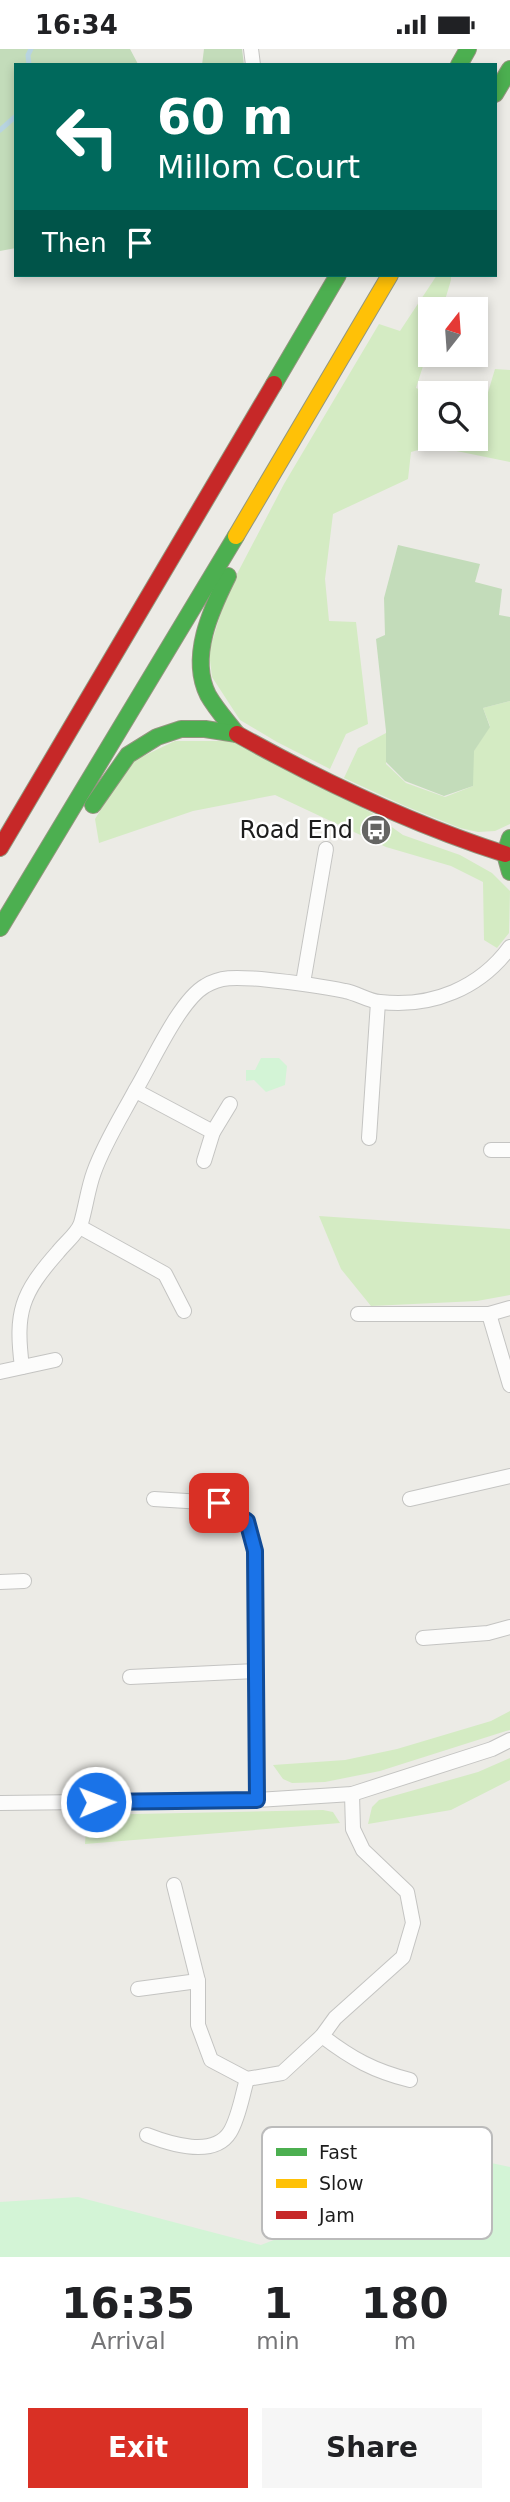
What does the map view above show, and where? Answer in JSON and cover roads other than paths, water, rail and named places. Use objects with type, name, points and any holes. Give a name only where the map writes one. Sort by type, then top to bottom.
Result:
[{"type":"main road","points":[[497,91],[510,69]]},
{"type":"main road","points":[[0,848],[337,277]]},
{"type":"main road","points":[[0,928],[300,430],[389,277]]},
{"type":"main road","points":[[269,393],[313,286]]},
{"type":"main road","points":[[237,734],[206,692],[201,666],[206,628],[223,587],[300,430]]},
{"type":"main road","points":[[18,899],[83,818],[128,755],[157,737],[181,729],[205,729],[237,734],[317,779],[395,815],[456,840],[507,846],[510,872]]},
{"type":"street","points":[[303,983],[326,849]]},
{"type":"street","points":[[22,1367],[18,1334],[19,1317],[26,1297],[48,1263],[80,1227],[94,1171],[171,1025],[202,987],[221,978],[234,977],[303,983],[349,991],[379,1002],[409,1002],[443,997],[469,986],[497,965],[510,947]]},
{"type":"street","points":[[369,1138],[379,1002]]},
{"type":"street","points":[[136,1091],[213,1132]]},
{"type":"street","points":[[204,1161],[213,1132],[230,1104]]},
{"type":"street","points":[[491,1150],[510,1150]]},
{"type":"street","points":[[80,1227],[165,1273],[184,1311]]},
{"type":"street","points":[[358,1314],[489,1314],[510,1308]]},
{"type":"street","points":[[489,1314],[510,1385]]},
{"type":"street","points":[[0,1372],[55,1360]]},
{"type":"street","points":[[410,1499],[510,1476]]},
{"type":"street","points":[[154,1499],[219,1503],[247,1521],[255,1551],[257,1800]]},
{"type":"street","points":[[0,1582],[24,1581]]},
{"type":"street","points":[[423,1638],[488,1633],[510,1626]]},
{"type":"street","points":[[130,1677],[256,1671]]},
{"type":"street","points":[[0,1803],[257,1800],[352,1794],[492,1749],[510,1740]]},
{"type":"street","points":[[174,1885],[198,1982],[198,2025],[211,2060],[247,2079],[282,2073],[322,2036],[335,2018],[403,1957],[413,1923],[407,1892],[363,1850],[354,1829],[352,1794]]},
{"type":"street","points":[[138,1990],[198,1982]]},
{"type":"street","points":[[322,2036],[354,2060],[382,2073],[410,2080]]},
{"type":"street","points":[[147,2135],[163,2141],[196,2146],[220,2142],[232,2128],[247,2079]]},
{"type":"waterway","points":[[29,63],[31,49]]},
{"type":"waterway","points":[[0,130],[14,118]]},
{"type":"place","name":"Road End","points":[[376,830]]}]
